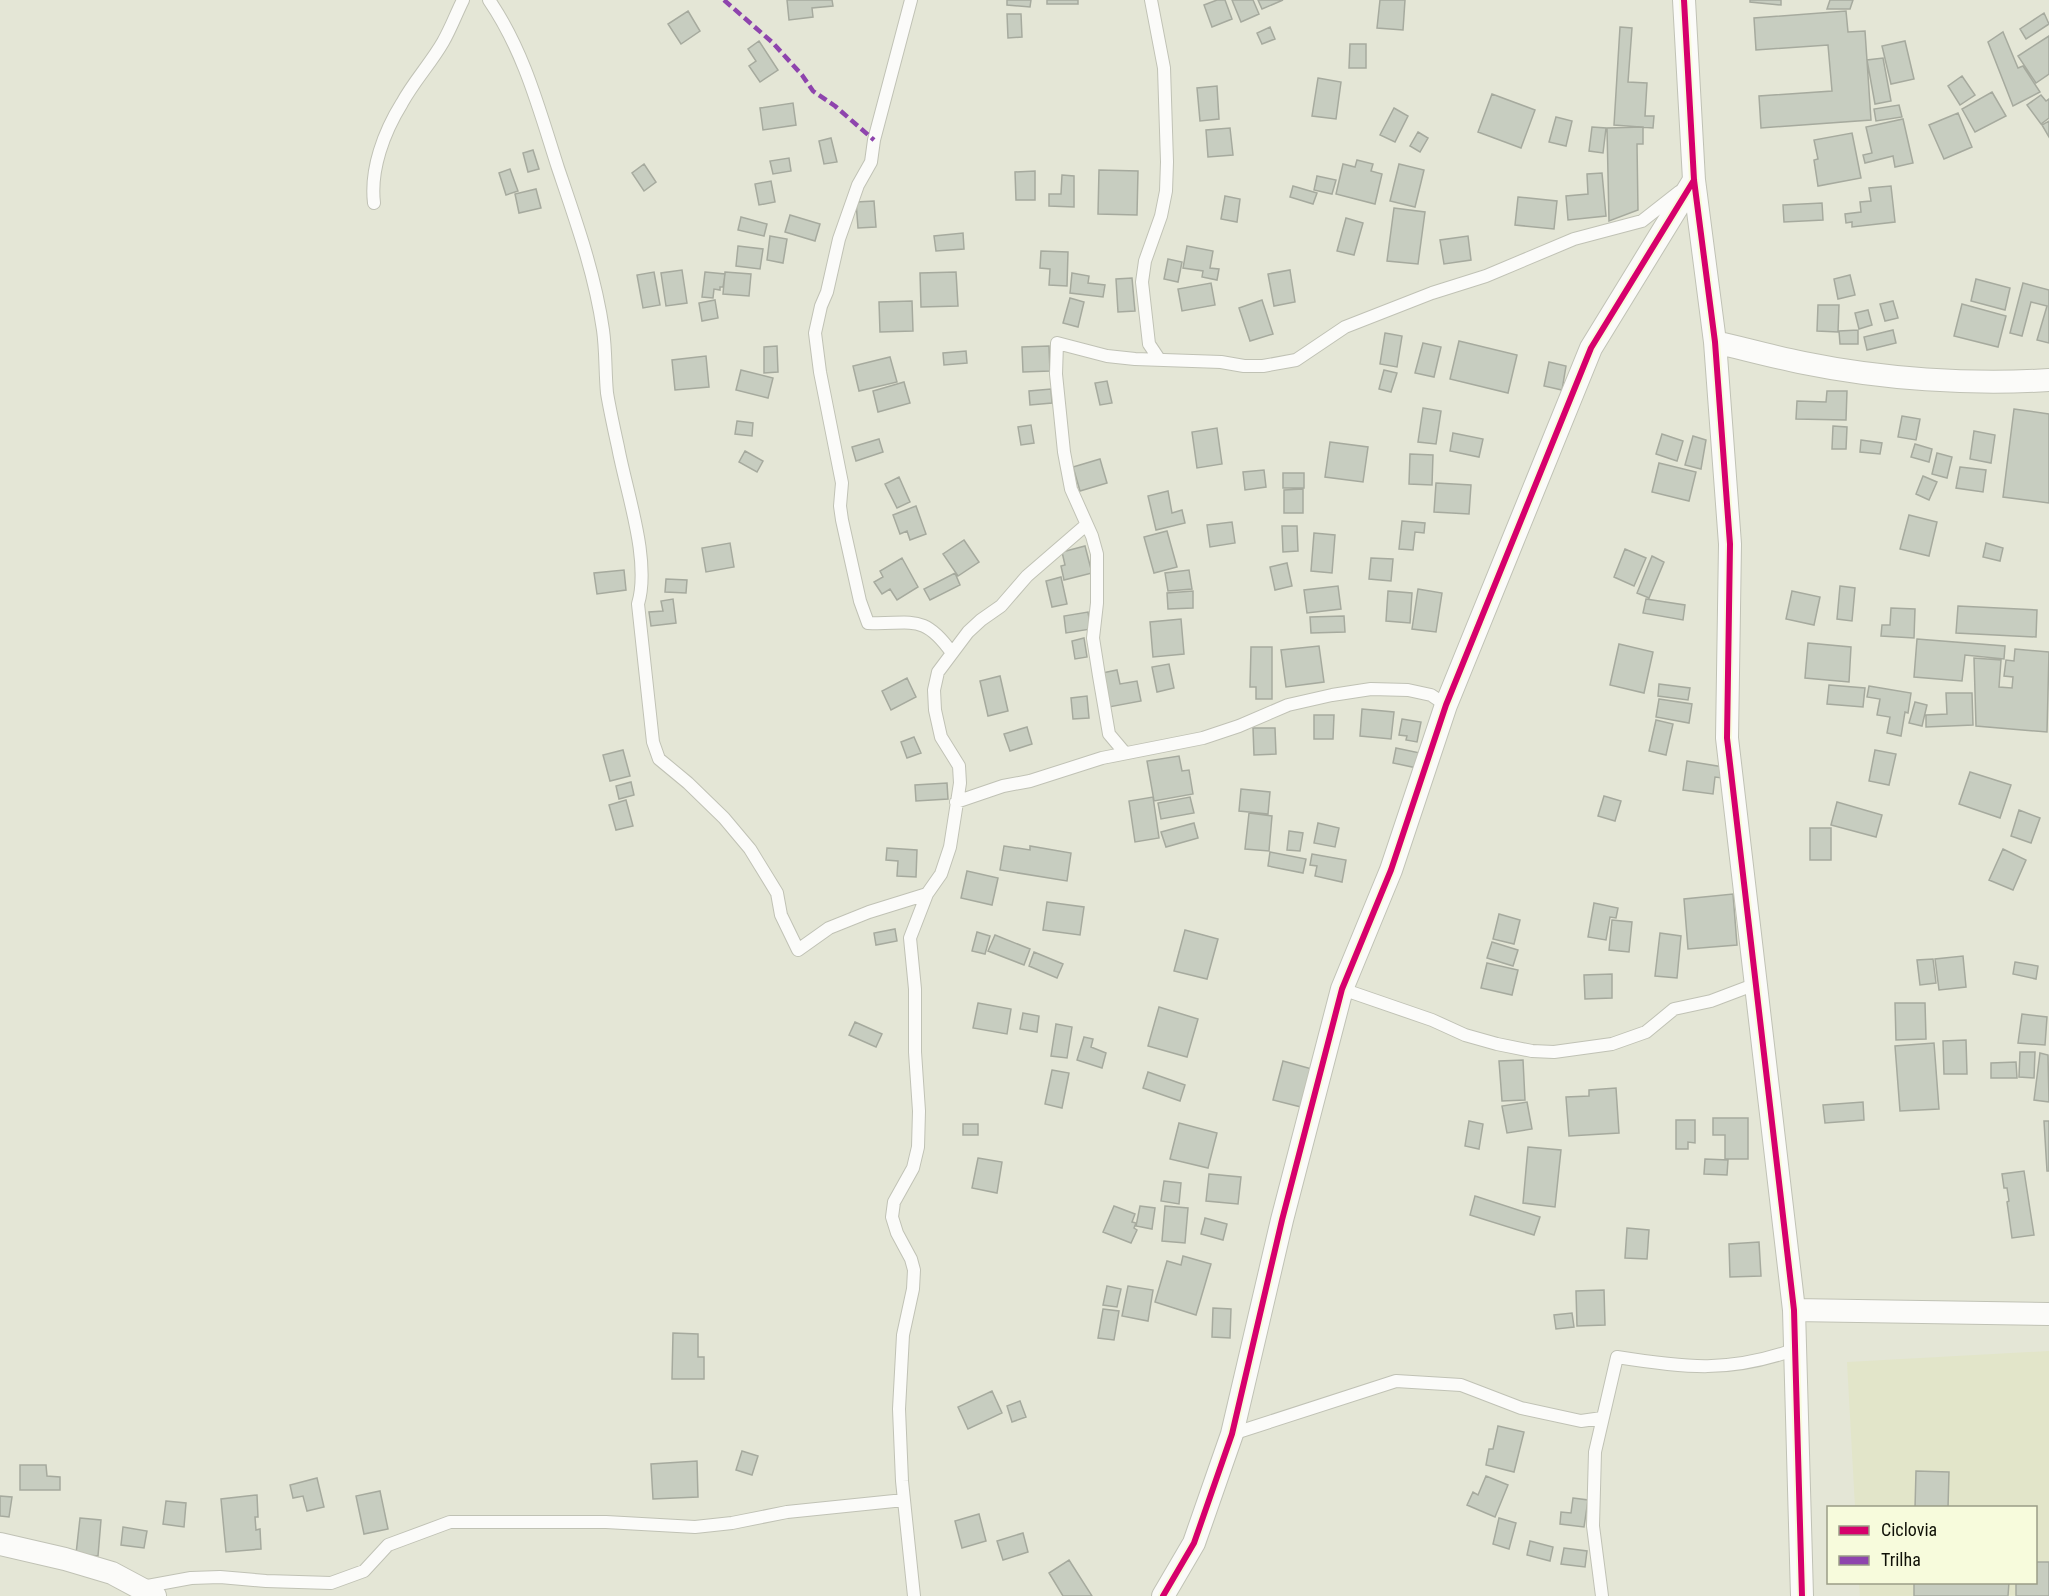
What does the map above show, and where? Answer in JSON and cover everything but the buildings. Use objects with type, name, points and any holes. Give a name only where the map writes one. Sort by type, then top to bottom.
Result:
[{"type":"street","points":[[1684,0],[1694,180],[1715,342],[1730,544],[1727,738],[1794,1310],[1802,1596]]},
{"type":"street","points":[[1163,1596],[1194,1543],[1232,1434],[1282,1220],[1342,989],[1391,870],[1446,705],[1591,348],[1694,180]]},
{"type":"street","points":[[1715,342],[1804,363],[1905,377],[2013,382],[2049,380]]},
{"type":"street","points":[[1794,1310],[2049,1314]]},
{"type":"street","points":[[0,1544],[112,1573],[148,1592]]},
{"type":"lane","points":[[374,203],[372,186],[378,157],[387,133],[401,103],[443,42],[464,0]]},
{"type":"lane","points":[[489,0],[518,49],[588,259],[603,330],[607,392],[632,504],[640,561],[642,589],[638,603],[653,741],[658,759],[688,783],[724,818],[750,849],[777,893],[781,915],[798,950],[829,928],[869,912],[927,894]]},
{"type":"lane","points":[[911,0],[874,140],[872,162],[858,185],[848,210],[815,333],[820,372],[842,483],[840,506],[842,520],[860,601],[868,623],[903,621],[919,623],[932,629],[952,653]]},
{"type":"lane","points":[[1151,0],[1164,68],[1167,162],[1166,191],[1161,216],[1145,261],[1142,282],[1149,344],[1160,359]]},
{"type":"lane","points":[[1125,753],[1109,734],[1099,676],[1093,638],[1097,603],[1097,554],[1071,489],[1064,452],[1056,374],[1057,343],[1107,356],[1221,362],[1244,366],[1263,366],[1296,360],[1345,327],[1432,293],[1486,276],[1574,239],[1642,221],[1694,180]]},
{"type":"lane","points":[[914,1596],[904,1500],[899,1409],[903,1335],[913,1289],[914,1270],[892,1217],[894,1202],[913,1168],[918,1147],[915,988],[910,938],[927,894],[941,874],[950,847],[960,783],[959,766],[941,737],[934,690],[938,672],[981,620],[1001,606],[1027,576],[1086,525]]},
{"type":"lane","points":[[956,802],[1102,758],[1203,738],[1239,726],[1288,705],[1332,695],[1371,689],[1408,690],[1431,695],[1446,705]]},
{"type":"lane","points":[[1342,989],[1432,1020],[1465,1035],[1532,1051],[1554,1052],[1612,1044],[1646,1032],[1674,1009],[1711,1001],[1756,984]]},
{"type":"lane","points":[[1602,1596],[1593,1526],[1595,1452],[1617,1357],[1708,1368],[1738,1365],[1796,1349]]},
{"type":"lane","points":[[1232,1434],[1396,1382],[1461,1385],[1521,1408],[1581,1421],[1602,1418]]},
{"type":"lane","points":[[148,1592],[191,1578],[220,1576],[331,1583],[363,1571],[388,1545],[450,1522],[606,1522],[695,1527],[732,1523],[787,1512],[904,1500]]},
{"type":"shaded area","points":[[2049,1351],[2049,1596],[1860,1596],[1859,1584],[2037,1584],[2037,1506],[1855,1506],[1847,1362]]},
{"type":"marked path","points":[[724,0],[773,43],[813,91],[835,106],[874,140]]},
{"type":"cycle path","points":[[1684,0],[1694,180],[1715,342],[1730,544],[1727,738],[1794,1310],[1802,1596]]},
{"type":"cycle path","points":[[1163,1596],[1194,1543],[1232,1434],[1282,1220],[1342,989],[1391,870],[1446,705],[1591,348],[1694,180]]}]
